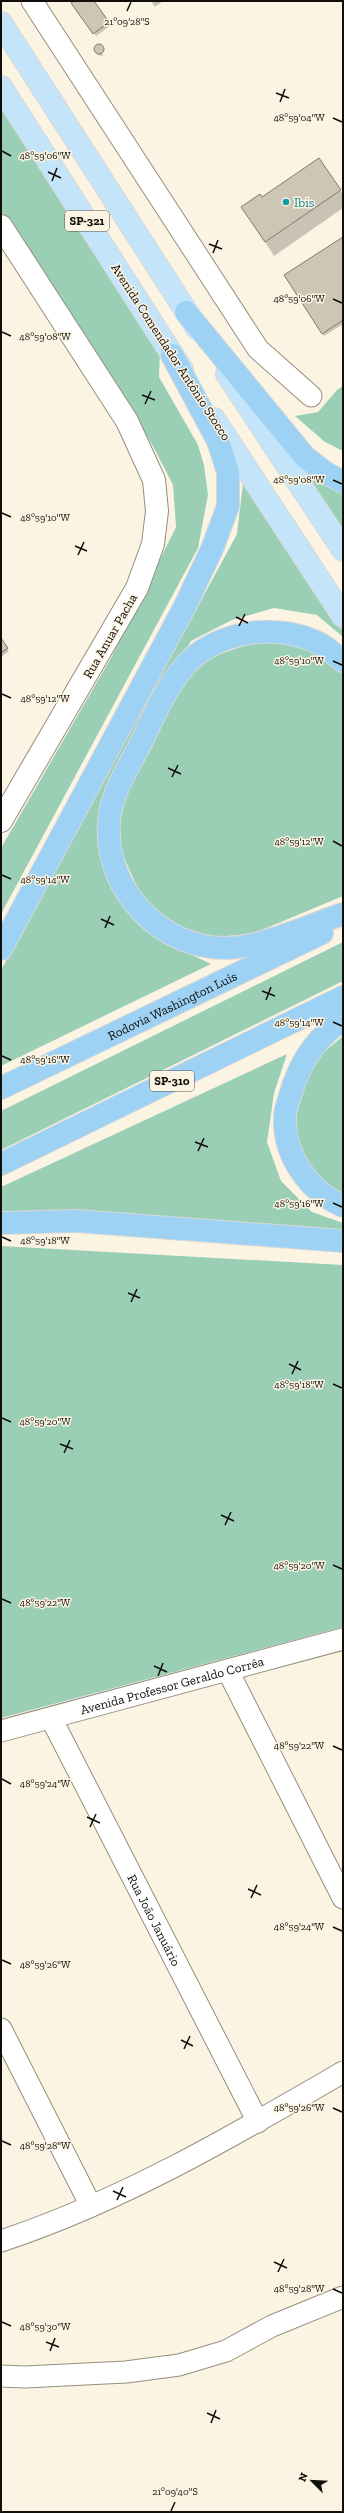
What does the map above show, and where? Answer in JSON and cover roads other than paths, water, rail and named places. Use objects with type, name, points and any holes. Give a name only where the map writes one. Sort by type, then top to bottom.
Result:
[{"type":"highway","points":[[186,312],[300,452],[326,473],[343,482]]},
{"type":"highway","points":[[1,949],[185,606],[212,549],[228,506],[228,472],[218,441],[172,354]]},
{"type":"highway","points":[[343,661],[321,644],[294,634],[266,632],[237,635],[207,648],[184,666],[166,691],[115,794],[108,822],[109,845],[115,869],[126,892],[144,914],[160,927],[184,942],[203,946],[228,948],[249,945],[343,914]]},
{"type":"highway","name":"Rodovia Washington Luís","points":[[1,1088],[343,923]]},
{"type":"highway","name":"SP-310","points":[[1,1164],[343,997]]},
{"type":"highway","points":[[343,1020],[326,1031],[305,1057],[285,1116],[288,1144],[298,1168],[327,1199],[343,1206]]},
{"type":"highway","points":[[1,1223],[77,1221],[343,1242]]},
{"type":"main road","name":"SP-321","points":[[1,23],[186,312]]},
{"type":"main road","name":"Avenida Comendador Antônio Stocco","points":[[1,87],[172,354],[343,616]]},
{"type":"main road","points":[[186,312],[343,550]]},
{"type":"street","points":[[32,1],[258,349],[311,396]]},
{"type":"street","name":"Rua Anuar Pacha","points":[[1,226],[127,421],[154,480],[157,511],[153,544],[137,588],[1,822]]},
{"type":"street","name":"Avenida Professor Geraldo Corrêa","points":[[1,1731],[343,1639]]},
{"type":"street","points":[[228,1671],[343,1898]]},
{"type":"street","name":"Rua João Januário","points":[[51,1718],[258,2122]]},
{"type":"street","points":[[1,2029],[91,2206]]},
{"type":"street","points":[[1,2241],[91,2206],[211,2149],[343,2072]]},
{"type":"street","points":[[1,2376],[25,2377],[126,2372],[179,2365],[226,2351],[272,2326],[343,2297]]},
{"type":"place","name":"Ibis","points":[[286,202]]}]
